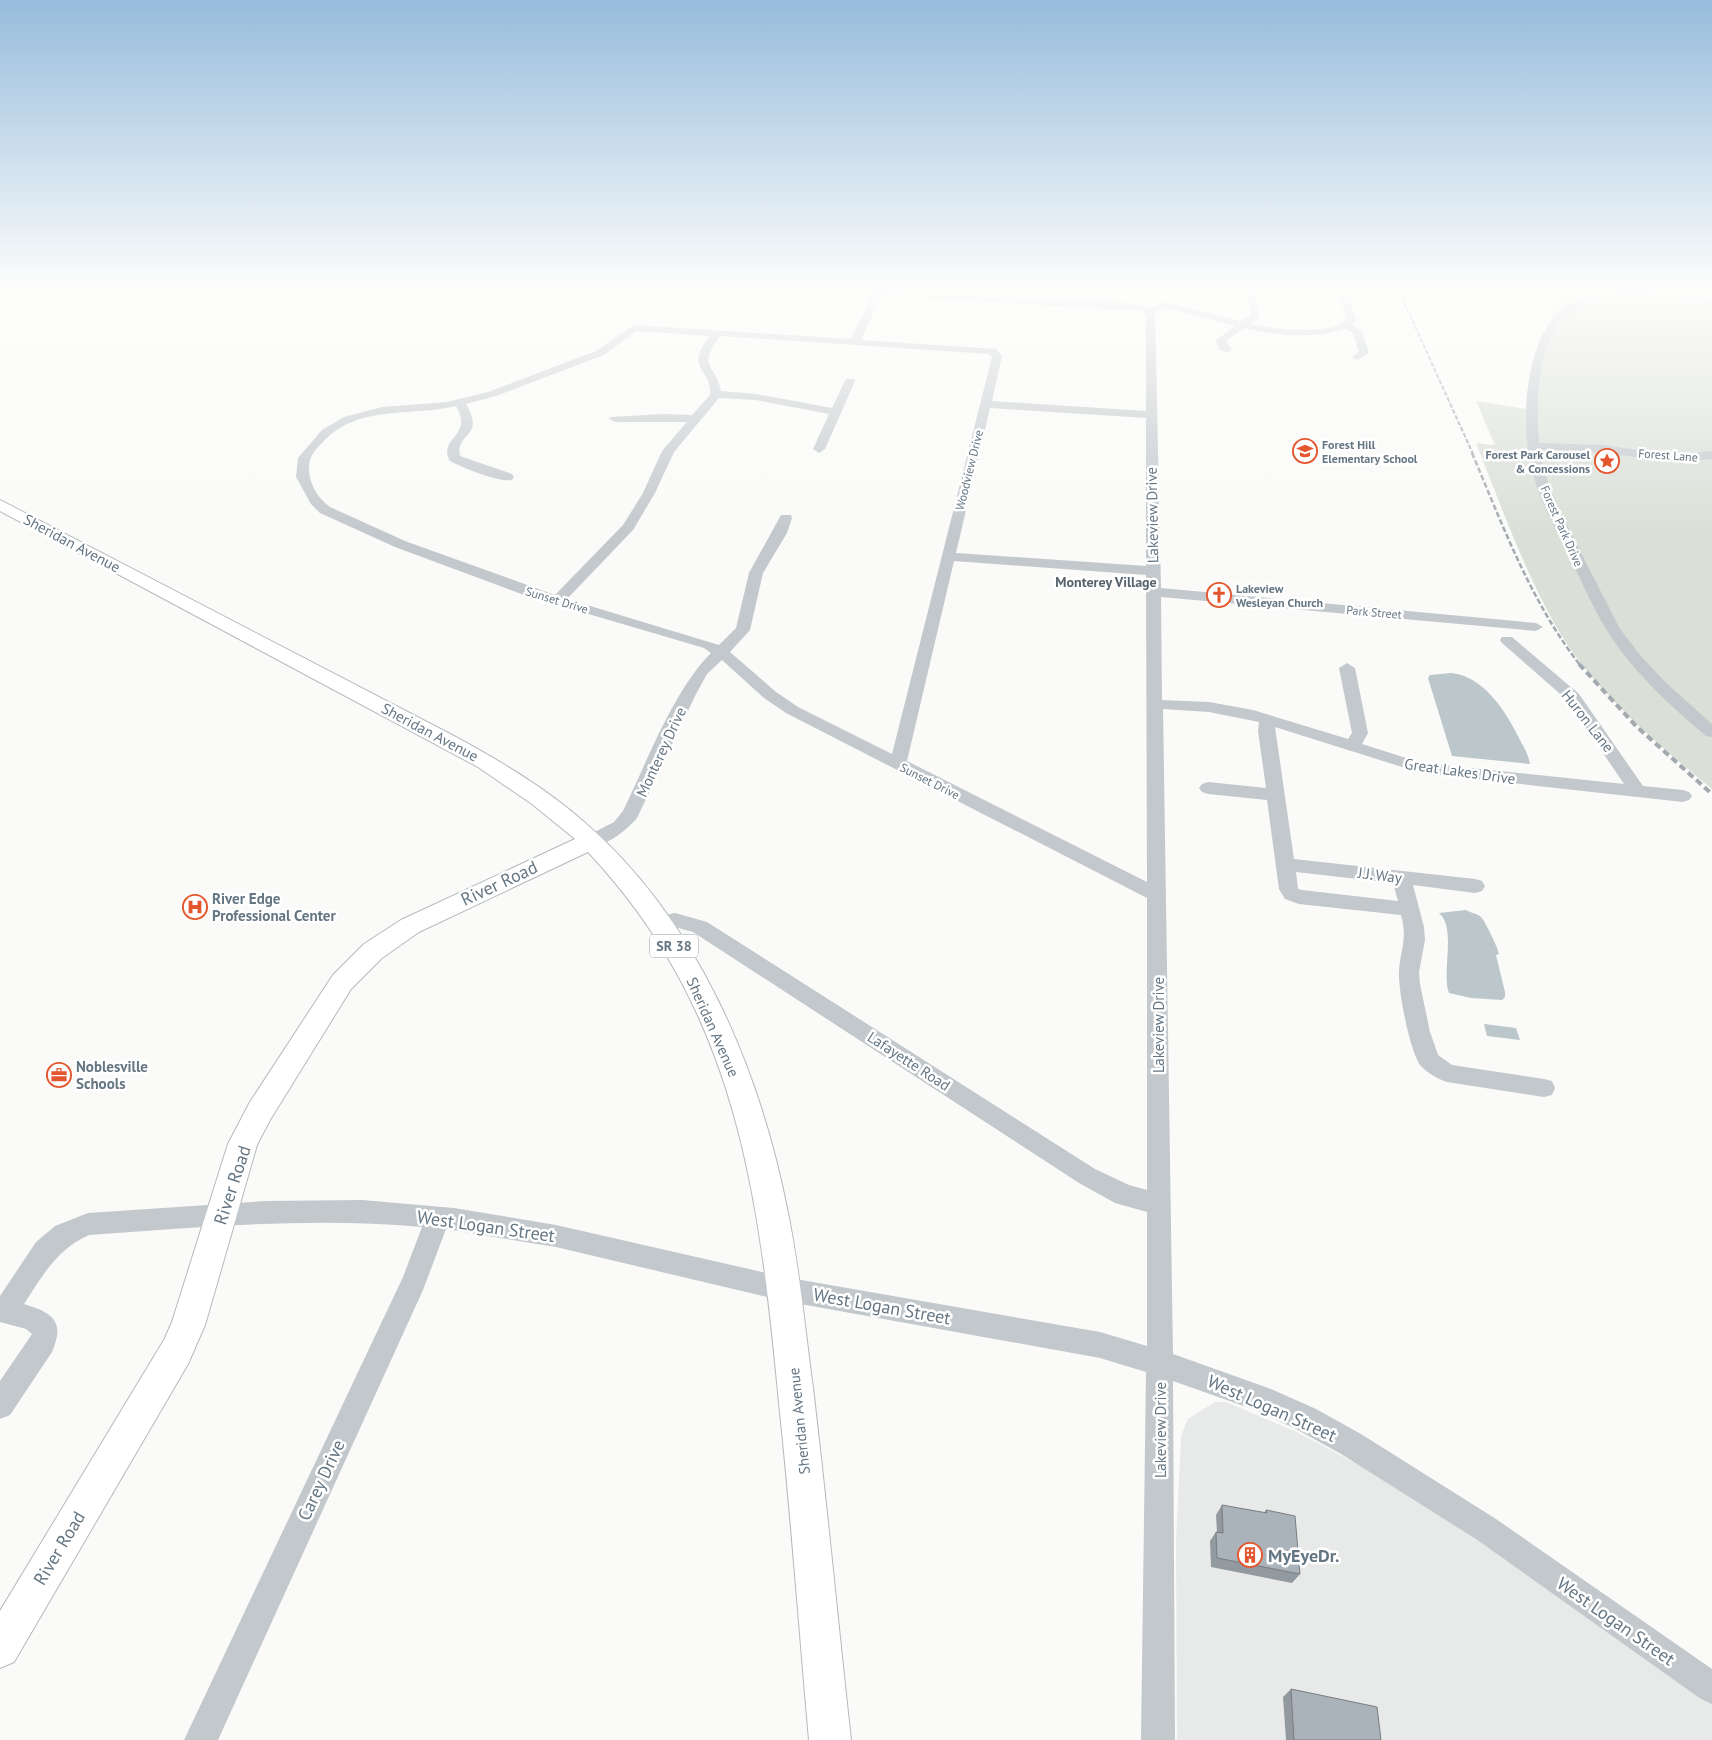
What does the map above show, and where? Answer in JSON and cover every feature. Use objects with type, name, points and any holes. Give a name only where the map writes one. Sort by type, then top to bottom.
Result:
[{"type":"main road","name":"Sheridan Avenue","points":[[0,505],[491,765],[542,800],[591,841],[630,883],[659,923],[675,947],[704,1001],[746,1104],[768,1187],[784,1289],[804,1466],[830,1740]]},
{"type":"main road","name":"River Road","points":[[0,1648],[176,1352],[188,1325],[243,1144],[260,1111],[326,1004],[351,971],[373,951],[410,926],[591,841]]},
{"type":"street","name":"Sunset Drive","points":[[551,372],[492,394],[460,402],[382,410],[354,417],[333,427],[319,438],[304,458],[302,477],[308,492],[317,504],[325,510],[400,544],[481,575],[694,640],[721,652],[770,695],[792,710],[1157,895]]},
{"type":"street","points":[[558,600],[628,527],[648,493],[668,451],[716,394],[715,383],[709,372]]},
{"type":"street","name":"Woodview Drive","points":[[898,764],[993,372]]},
{"type":"street","name":"Lakeview Drive","points":[[1150,372],[1157,895],[1160,1362],[1158,1740]]},
{"type":"street","name":"Forest Park Drive","points":[[1536,372],[1532,416],[1535,458],[1555,513],[1612,628],[1658,685],[1712,732]]},
{"type":"street","points":[[819,449],[850,381]]},
{"type":"street","points":[[716,394],[756,397],[836,412]]},
{"type":"street","points":[[460,402],[469,416],[469,421],[467,428],[453,448],[454,458],[462,464],[508,477]]},
{"type":"street","points":[[985,404],[1150,415]]},
{"type":"street","points":[[615,419],[664,417],[696,419]]},
{"type":"street","name":"Forest Lane","points":[[1534,446],[1609,450],[1684,458],[1712,455]]},
{"type":"street","name":"Monterey Drive","points":[[591,841],[615,829],[631,814],[688,694],[701,672],[736,638],[747,621],[753,581],[781,533],[786,518]]},
{"type":"street","points":[[948,557],[1152,571]]},
{"type":"street","name":"Park Street","points":[[1153,592],[1536,627]]},
{"type":"street","name":"Huron Lane","points":[[1506,640],[1573,697],[1617,758],[1637,791]]},
{"type":"street","points":[[1347,668],[1360,728],[1358,738],[1352,746]]},
{"type":"street","name":"Great Lakes Drive","points":[[1154,704],[1209,707],[1268,719],[1421,768],[1684,796]]},
{"type":"street","points":[[1268,719],[1266,731],[1285,864]]},
{"type":"street","points":[[1208,788],[1276,795]]},
{"type":"street","name":"J.J. Way","points":[[1409,909],[1299,897],[1292,894],[1289,889],[1285,864],[1475,886]]},
{"type":"street","points":[[1401,877],[1415,940],[1409,972],[1410,984],[1419,1032],[1428,1060],[1447,1073],[1544,1088]]},
{"type":"street","name":"Lafayette Road","points":[[659,923],[675,920],[700,927],[1087,1176],[1124,1195],[1159,1204]]},
{"type":"street","name":"West Logan Street","points":[[3,1310],[45,1250],[64,1234],[88,1224],[222,1215],[362,1211],[438,1218],[556,1236],[784,1289],[1100,1345],[1160,1362],[1261,1399],[1351,1444],[1486,1529],[1712,1688]]},
{"type":"street","name":"Carey Drive","points":[[201,1740],[414,1281],[438,1218]]},
{"type":"street","points":[[0,1405],[43,1343],[46,1328],[33,1318],[3,1310]]},
{"type":"shaded area","points":[[1537,372],[1712,372],[1712,789],[1646,732],[1604,691],[1585,669],[1553,621],[1531,578],[1476,443],[1495,445],[1476,401],[1526,409]]},
{"type":"shaded area","points":[[1451,673],[1474,681],[1492,697],[1508,717],[1527,754],[1530,764],[1452,756],[1428,678],[1430,675]]},
{"type":"shaded area","points":[[1466,910],[1481,917],[1497,947],[1499,954],[1496,955],[1505,992],[1505,997],[1502,1000],[1471,998],[1449,993],[1447,984],[1447,929],[1439,913]]},
{"type":"shaded area","points":[[1484,1024],[1516,1028],[1520,1040],[1487,1036]]},
{"type":"shaded area","points":[[1215,1402],[1226,1402],[1299,1433],[1390,1482],[1443,1515],[1712,1700],[1712,1740],[1177,1740],[1176,1541],[1181,1436],[1188,1419]]},
{"type":"building","name":"MyEyeDr.","points":[[1222,1505],[1267,1513],[1266,1510],[1295,1516],[1300,1574],[1217,1558],[1216,1532],[1223,1533]]},
{"type":"building","points":[[1291,1689],[1377,1707],[1381,1740],[1294,1740]]},
{"type":"railway","points":[[1436,372],[1473,454]]},
{"type":"railway","points":[[1472,453],[1532,589],[1547,616],[1580,665]]},
{"type":"railway","points":[[1579,664],[1636,726],[1712,794]]},
{"type":"place","name":"Forest Hill Elementary School","points":[[1305,451]]},
{"type":"place","name":"Forest Park Carousel & Concessions","points":[[1607,461]]},
{"type":"place","name":"Lakeview Wesleyan Church","points":[[1219,595]]},
{"type":"place","name":"River Edge Professional Center","points":[[195,907]]},
{"type":"place","name":"Noblesville Schools","points":[[59,1075]]},
{"type":"place","name":"MyEyeDr.","points":[[1250,1555]]},
{"type":"district","name":"Monterey Village","points":[[1106,582]]}]
